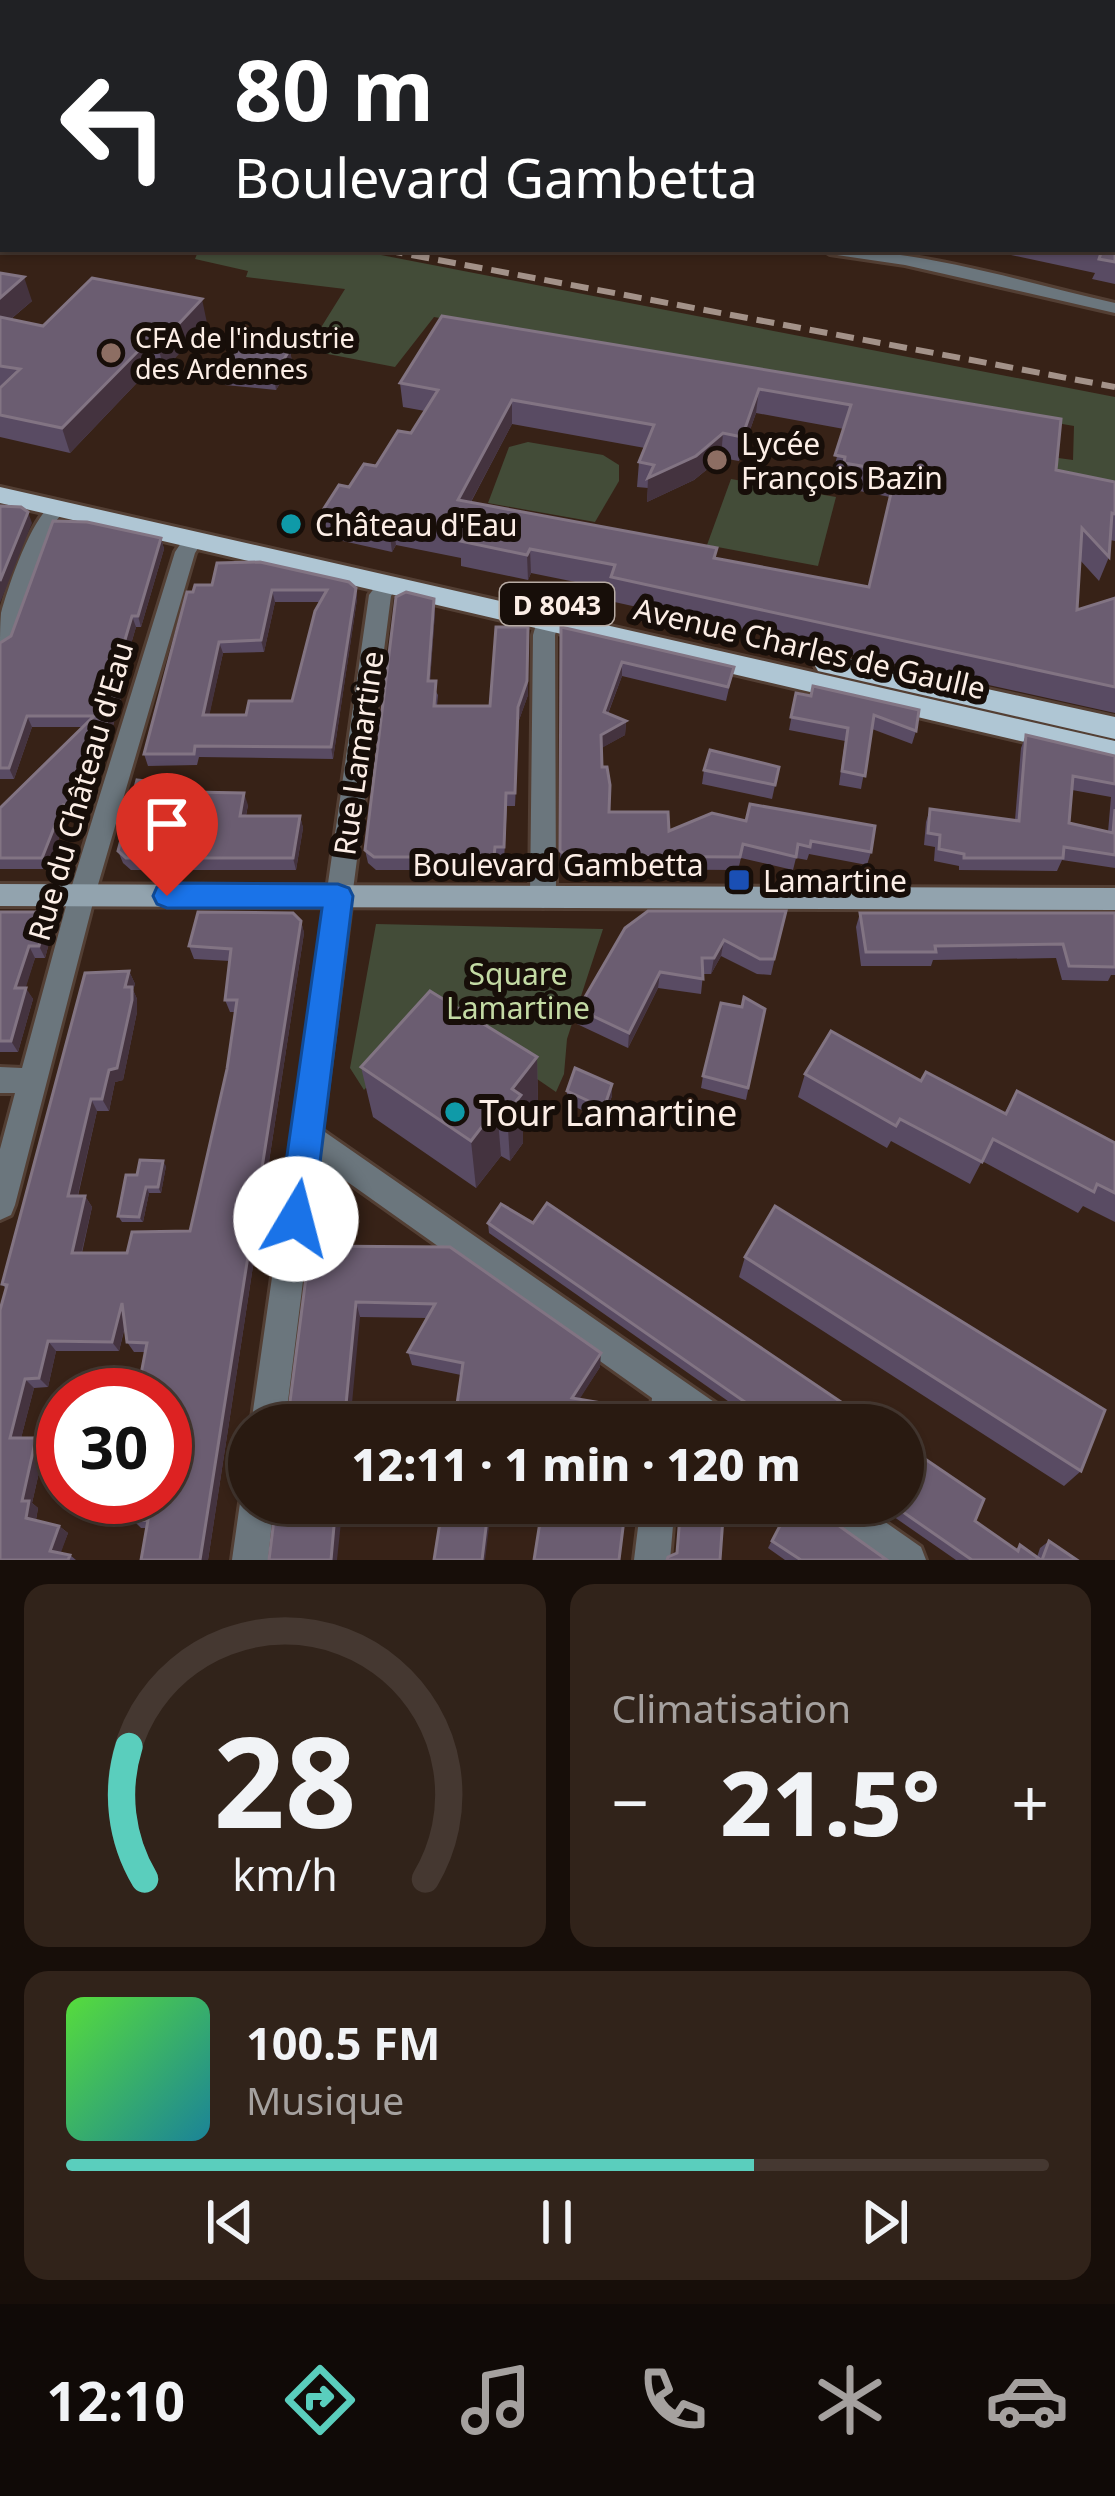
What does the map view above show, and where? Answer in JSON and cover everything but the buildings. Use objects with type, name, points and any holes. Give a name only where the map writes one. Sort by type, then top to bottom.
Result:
[{"type":"main road","name":"Avenue Charles de Gaulle","points":[[0,479],[549,612],[1104,737]]},
{"type":"main road","name":"Avenue Charles de Gaulle","points":[[0,494],[388,584],[549,612]]},
{"type":"street","points":[[850,252],[1115,308]]},
{"type":"street","points":[[0,645],[47,519],[57,507]]},
{"type":"street","name":"Rue du Château d'Eau","points":[[0,1204],[82,896],[184,552],[194,538]]},
{"type":"street","name":"Rue Lamartine","points":[[271,1404],[380,595],[388,584]]},
{"type":"street","points":[[543,897],[549,612]]},
{"type":"street","name":"Boulevard Gambetta","points":[[0,895],[1115,898]]},
{"type":"street","points":[[0,1081],[32,1081]]},
{"type":"street","points":[[307,1136],[689,1404]]},
{"type":"street","points":[[668,1404],[669,1390]]},
{"type":"street","points":[[250,1560],[254,1524]]},
{"type":"street","points":[[652,1560],[656,1524]]},
{"type":"street","points":[[857,1524],[908,1560]]},
{"type":"green space","points":[[198,252],[366,252],[1115,397],[1115,508],[943,476],[1051,457],[1073,460],[1074,426],[434,317],[395,367],[307,350],[345,289],[246,277],[248,271],[195,259]]},
{"type":"green space","points":[[528,442],[603,455],[619,465],[619,481],[595,522],[488,503],[509,447]]},
{"type":"green space","points":[[731,479],[836,497],[818,566],[707,545]]},
{"type":"green space","name":"Square Lamartine","points":[[376,924],[603,929],[567,1039],[564,1074],[556,1092],[438,1011],[364,1090],[350,1068]]},
{"type":"railway","points":[[395,252],[401,253]]},
{"type":"railway","points":[[396,252],[401,253]]},
{"type":"railway","points":[[401,253],[1115,387]]},
{"type":"place","name":"CFA de l'industrie des Ardennes","points":[[111,353]]},
{"type":"place","name":"Lycée François Bazin","points":[[717,460]]},
{"type":"place","name":"Château d'Eau","points":[[291,524]]},
{"type":"place","name":"Lamartine","points":[[739,880]]},
{"type":"place","name":"Tour Lamartine","points":[[455,1112]]},
{"type":"route","points":[[167,896],[338,896],[296,1219]]}]
